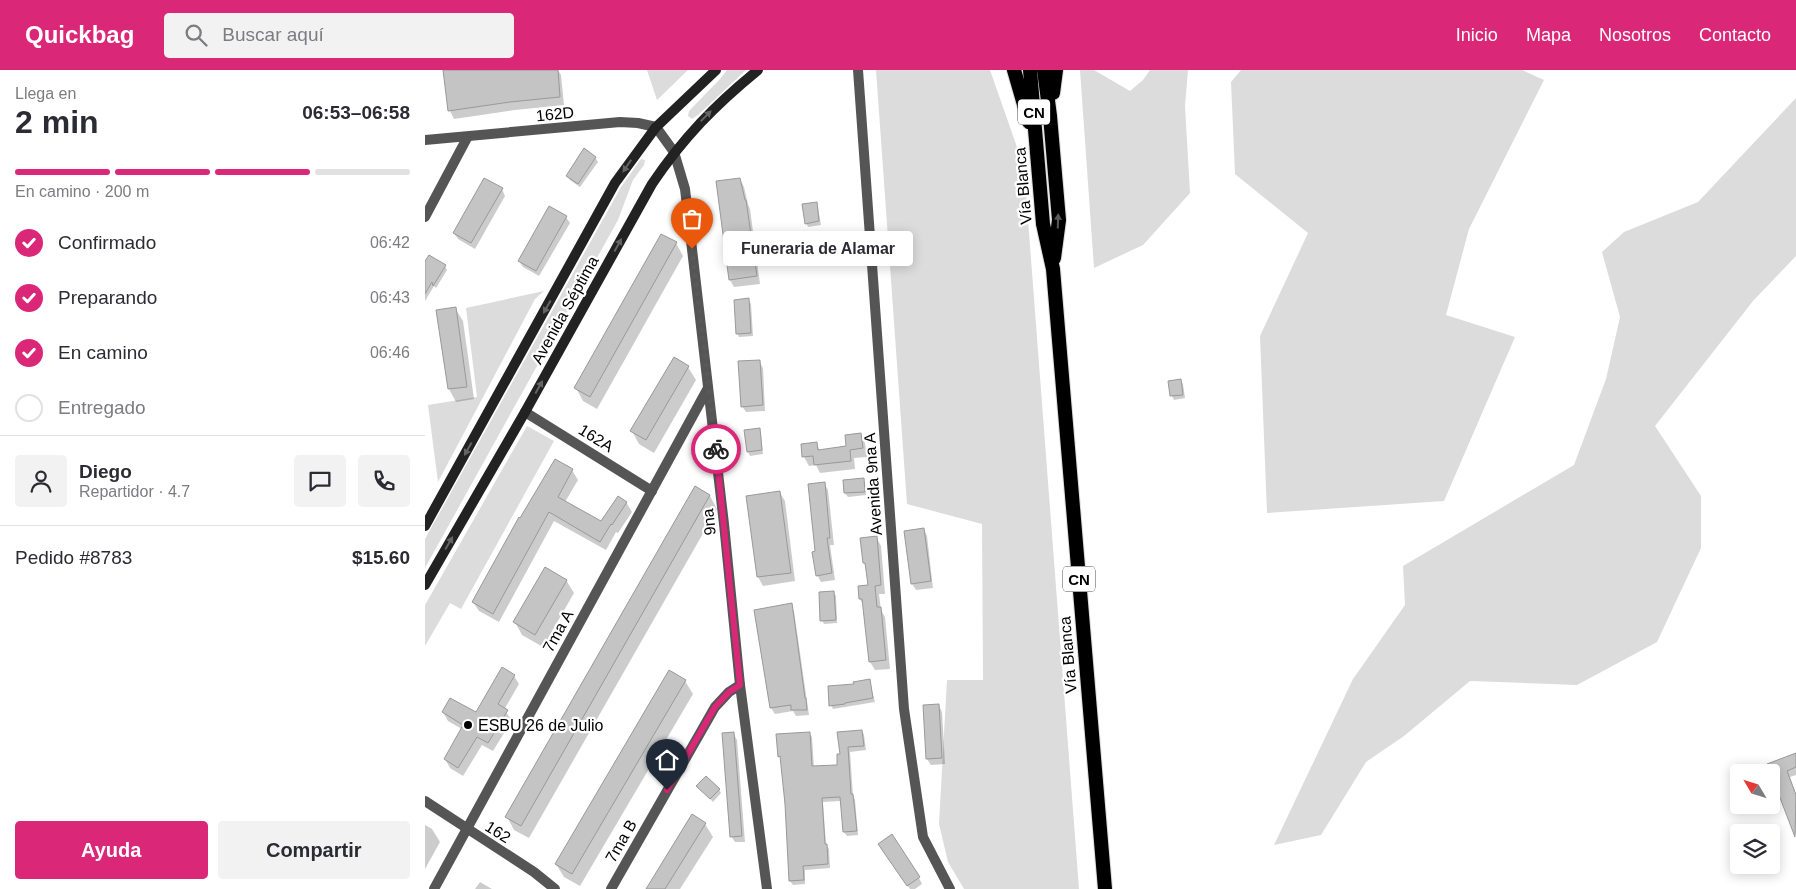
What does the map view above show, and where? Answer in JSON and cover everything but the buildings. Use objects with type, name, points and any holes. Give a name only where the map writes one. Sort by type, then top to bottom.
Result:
[{"type":"highway","points":[[1015,70],[1038,155]]},
{"type":"highway","name":"Vía Blanca","points":[[1030,70],[1043,224],[1053,269],[1105,889]]},
{"type":"highway","name":"Vía Blanca","points":[[1045,70],[1059,220],[1053,269]]},
{"type":"highway","points":[[1050,116],[1056,70]]},
{"type":"main road","name":"Avenida Séptima","points":[[425,526],[615,183],[656,127],[716,70]]},
{"type":"main road","name":"Avenida Séptima","points":[[425,585],[525,412],[651,184],[674,152],[710,112],[758,70]]},
{"type":"street","name":"Avenida 9na A","points":[[857,70],[904,709],[923,837],[950,889]]},
{"type":"street","name":"162D","points":[[425,140],[467,138],[620,122],[656,127]]},
{"type":"street","points":[[656,127],[674,152]]},
{"type":"street","points":[[425,217],[467,138]]},
{"type":"street","name":"9na","points":[[674,152],[685,189],[740,685],[767,889]]},
{"type":"street","name":"7ma A","points":[[434,889],[708,387]]},
{"type":"street","name":"162A","points":[[525,412],[652,491]]},
{"type":"street","name":"7ma B","points":[[611,889],[715,707],[729,692],[740,685]]},
{"type":"street","name":"162","points":[[425,801],[534,872],[555,889]]},
{"type":"shaded area","points":[[647,70],[688,70],[657,100]]},
{"type":"shaded area","points":[[727,70],[746,70],[698,115],[692,119],[688,116],[689,111]]},
{"type":"shaded area","points":[[876,70],[990,70],[1024,167],[1079,889],[964,889],[948,862],[939,824],[947,680],[983,680],[982,524],[907,504]]},
{"type":"shaded area","points":[[1080,70],[1094,70],[1130,91],[1143,80],[1150,70],[1188,70],[1185,106],[1190,193],[1143,245],[1094,268]]},
{"type":"shaded area","points":[[1241,70],[1522,70],[1544,80],[1469,229],[1446,315],[1515,337],[1444,501],[1267,513],[1260,336],[1308,233],[1235,174],[1231,82]]},
{"type":"shaded area","points":[[1796,98],[1796,256],[1753,301],[1655,426],[1701,496],[1701,548],[1657,642],[1577,685],[1470,681],[1404,736],[1366,762],[1321,835],[1274,845],[1353,679],[1405,605],[1403,566],[1574,465],[1606,379],[1620,317],[1602,252],[1624,232],[1698,202]]},
{"type":"shaded area","points":[[641,159],[645,160],[644,165],[633,180],[618,220],[425,568],[425,539],[621,187]]},
{"type":"shaded area","points":[[544,291],[535,299],[438,482],[428,405],[477,397],[466,308]]},
{"type":"shaded area","points":[[527,426],[554,441],[461,609],[450,603],[425,646],[425,605]]},
{"type":"way so far","points":[[692,249],[716,449]]},
{"type":"place","name":"Funeraria de Alamar","points":[[692,249]]},
{"type":"place","name":"ESBU 26 de Julio","points":[[468,725]]},
{"type":"route","points":[[667,790],[721,698],[740,685],[716,449]]}]
